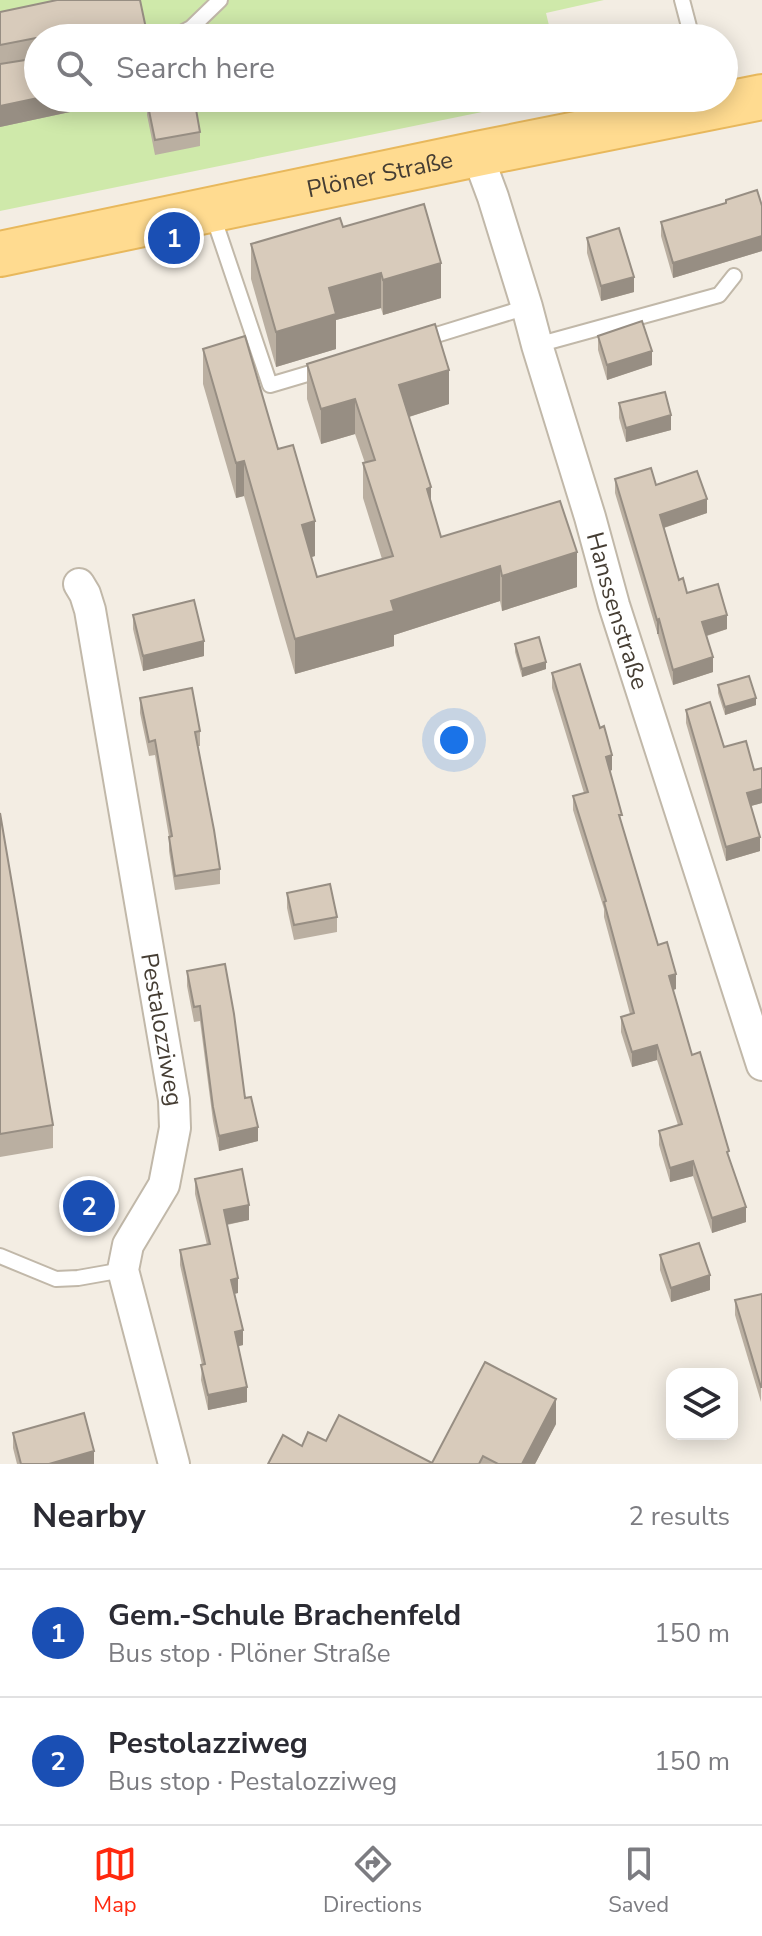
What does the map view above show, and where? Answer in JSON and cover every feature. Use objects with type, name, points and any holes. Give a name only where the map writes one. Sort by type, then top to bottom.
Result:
[{"type":"main road","name":"Plöner Straße","points":[[738,100],[762,97]]},
{"type":"main road","name":"Plöner Straße","points":[[0,254],[666,112]]},
{"type":"street","name":"Hanssenstraße","points":[[477,154],[527,307],[584,519],[762,1065]]},
{"type":"street","name":"Pestalozziweg","points":[[79,584],[90,610],[174,1100],[175,1128],[164,1185],[128,1245],[123,1270]]},
{"type":"street","points":[[123,1270],[174,1464]]},
{"type":"lane","points":[[195,24],[220,0]]},
{"type":"lane","points":[[682,0],[688,24]]},
{"type":"lane","points":[[211,210],[270,385],[345,362]]},
{"type":"lane","points":[[537,345],[719,295],[734,276]]},
{"type":"lane","points":[[406,344],[527,307]]},
{"type":"lane","points":[[0,1256],[56,1279],[123,1270]]},
{"type":"green space","points":[[0,0],[604,0],[546,13],[549,24],[24,24],[24,112],[482,112],[0,211]]},
{"type":"building","points":[[57,0],[140,0],[145,24],[24,24],[24,40],[0,45],[0,12]]},
{"type":"building","points":[[24,60],[24,101],[0,106],[0,64]]},
{"type":"building","points":[[149,112],[196,112],[200,132],[155,140]]},
{"type":"building","points":[[757,190],[762,206],[762,236],[673,263],[661,222],[726,203],[726,200]]},
{"type":"building","points":[[424,204],[441,263],[383,280],[381,273],[329,288],[336,314],[276,332],[251,244],[340,218],[343,227]]},
{"type":"building","points":[[619,228],[634,277],[601,286],[587,238]]},
{"type":"building","points":[[642,321],[652,351],[607,365],[598,336]]},
{"type":"building","points":[[435,324],[449,370],[399,385],[431,487],[427,489],[441,537],[560,501],[577,552],[502,576],[500,566],[391,601],[394,611],[295,639],[244,461],[236,463],[203,349],[245,336],[278,449],[293,445],[315,521],[302,525],[317,577],[393,556],[363,463],[375,460],[355,399],[321,409],[307,364]]},
{"type":"building","points":[[665,392],[671,415],[626,428],[619,403]]},
{"type":"building","points":[[651,468],[656,485],[697,471],[707,499],[660,515],[679,580],[683,578],[687,593],[718,584],[727,615],[702,622],[713,657],[673,670],[615,479]]},
{"type":"building","points":[[194,600],[204,641],[143,656],[133,615]]},
{"type":"building","points":[[539,637],[546,662],[522,669],[515,644]]},
{"type":"building","points":[[580,664],[600,728],[604,726],[612,755],[606,757],[622,815],[619,815],[658,945],[667,942],[676,974],[669,976],[692,1055],[700,1052],[727,1152],[746,1207],[712,1218],[693,1161],[670,1168],[659,1131],[682,1124],[657,1045],[632,1052],[621,1017],[634,1013],[606,901],[573,796],[588,792],[552,673]]},
{"type":"building","points":[[749,676],[756,698],[725,707],[718,685]]},
{"type":"building","points":[[192,688],[200,731],[195,732],[220,869],[175,876],[169,837],[172,836],[155,740],[149,742],[140,698]]},
{"type":"building","points":[[710,702],[724,747],[746,741],[754,770],[762,768],[762,789],[747,793],[760,837],[726,847],[686,710]]},
{"type":"building","points":[[0,813],[53,1125],[0,1134]]},
{"type":"building","points":[[330,884],[337,917],[294,925],[287,893]]},
{"type":"building","points":[[225,964],[245,1098],[251,1097],[258,1127],[219,1136],[200,1006],[194,1007],[187,971]]},
{"type":"building","points":[[242,1169],[249,1205],[224,1210],[238,1278],[231,1280],[243,1330],[235,1332],[247,1387],[208,1395],[201,1365],[205,1364],[180,1250],[210,1244],[195,1179]]},
{"type":"building","points":[[699,1243],[710,1275],[671,1288],[660,1255]]},
{"type":"building","points":[[762,1294],[762,1387],[761,1387],[735,1300]]},
{"type":"building","points":[[485,1362],[556,1399],[522,1464],[498,1464],[483,1456],[479,1464],[268,1464],[283,1435],[302,1446],[308,1432],[326,1441],[339,1415],[432,1463]]},
{"type":"building","points":[[84,1413],[94,1451],[49,1464],[21,1464],[13,1433]]},
{"type":"place","name":"Gem.-Schule Brachenfeld","points":[[174,238]]},
{"type":"place","name":"Pestolazziweg","points":[[89,1206]]}]
